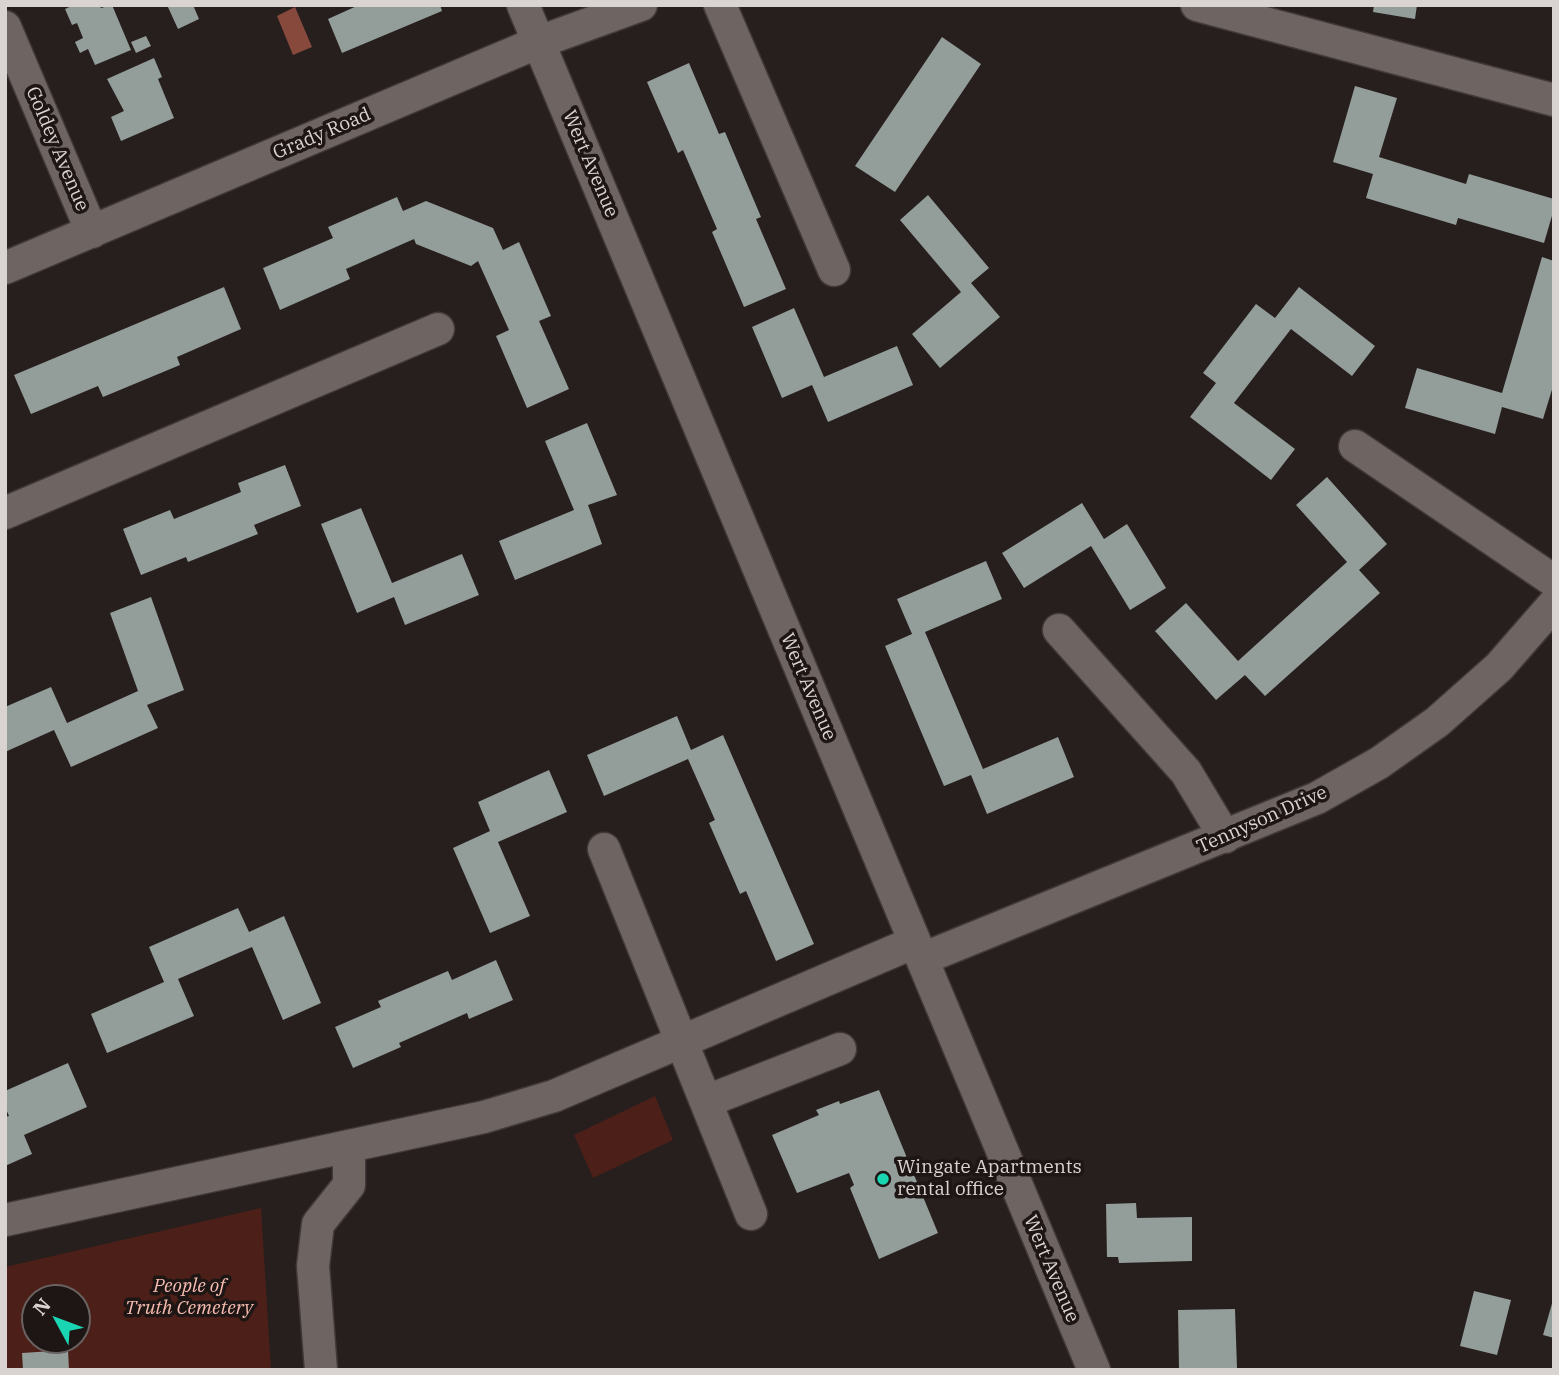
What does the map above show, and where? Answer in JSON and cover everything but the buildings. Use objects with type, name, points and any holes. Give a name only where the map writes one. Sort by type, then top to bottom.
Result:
[{"type":"street","name":"Wert Avenue","points":[[523,5],[1094,1370]]},
{"type":"street","name":"Grady Road","points":[[5,268],[538,42],[641,5]]},
{"type":"street","points":[[720,5],[834,270]]},
{"type":"street","points":[[1197,5],[1554,100]]},
{"type":"street","name":"Goldey Avenue","points":[[5,27],[92,232]]},
{"type":"street","points":[[5,513],[438,329]]},
{"type":"street","points":[[1355,446],[1554,581]]},
{"type":"street","name":"Tennyson Drive","points":[[5,1220],[484,1117],[554,1096],[683,1040],[1226,837],[1317,798],[1389,756],[1437,722],[1499,667],[1554,604]]},
{"type":"street","points":[[1059,630],[1186,772],[1226,837]]},
{"type":"street","points":[[604,849],[751,1214]]},
{"type":"street","points":[[707,1101],[840,1049]]},
{"type":"street","points":[[321,1370],[313,1266],[318,1224],[349,1185],[349,1146]]},
{"type":"green space","points":[[655,1096],[673,1140],[593,1178],[574,1135]]},
{"type":"green space","name":"People of Truth Cemetery","points":[[261,1208],[271,1370],[5,1370],[5,1267]]},
{"type":"shaded area","points":[[295,7],[312,47],[293,55],[277,16]]},
{"type":"place","name":"Wingate Apartments rental office","points":[[883,1179]]}]
